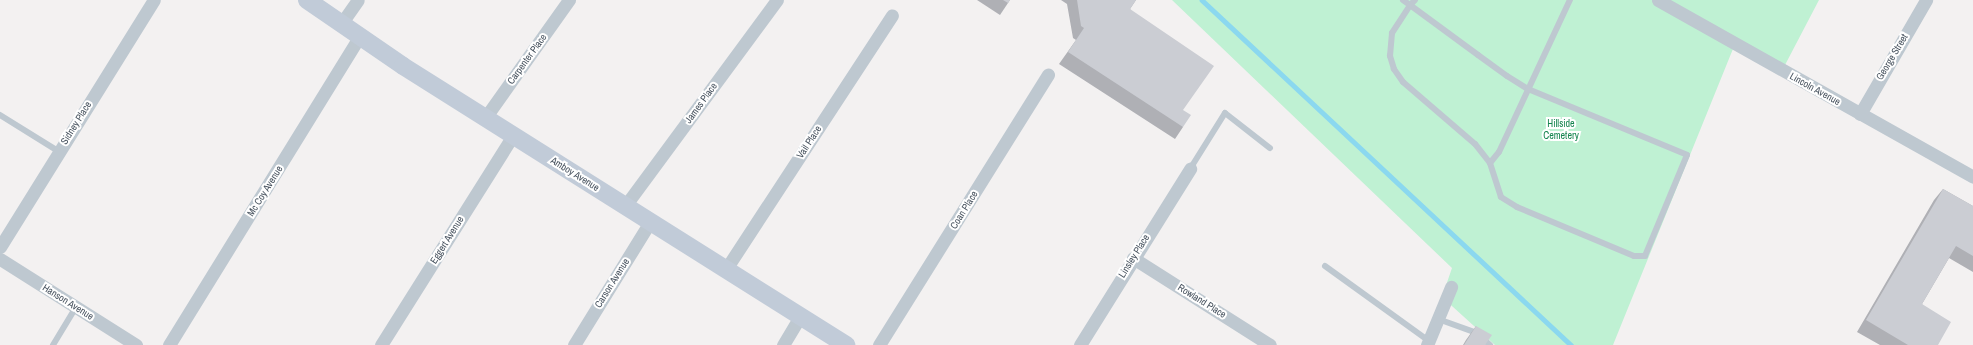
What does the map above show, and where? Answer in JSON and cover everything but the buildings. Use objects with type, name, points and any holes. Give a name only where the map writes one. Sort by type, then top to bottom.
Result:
[{"type":"street","name":"Sidney Place","points":[[0,247],[58,151],[154,0]]},
{"type":"street","name":"Amboy Avenue","points":[[307,0],[484,118],[846,345]]},
{"type":"street","points":[[341,24],[358,0]]},
{"type":"street","name":"Carpenter Place","points":[[484,118],[569,0]]},
{"type":"street","name":"James Place","points":[[625,206],[777,0]]},
{"type":"street","name":"Lincoln Avenue","points":[[1658,0],[1973,176]]},
{"type":"street","name":"George Street","points":[[1860,114],[1926,0]]},
{"type":"street","name":"Vail Place","points":[[726,269],[892,15]]},
{"type":"street","name":"Mc Coy Avenue","points":[[169,345],[360,36]]},
{"type":"street","name":"Coan Place","points":[[879,345],[1048,75]]},
{"type":"street","name":"Eggert Avenue","points":[[381,345],[514,136]]},
{"type":"street","name":"Linsley Place","points":[[1080,345],[1190,168]]},
{"type":"street","name":"Carson Avenue","points":[[574,345],[650,222]]},
{"type":"street","name":"Rowland Place","points":[[1133,258],[1270,345]]},
{"type":"street","name":"Hanson Avenue","points":[[0,259],[136,345]]},
{"type":"street","points":[[1428,343],[1451,287]]},
{"type":"street","points":[[783,345],[800,317]]},
{"type":"lane","points":[[1402,0],[1410,6],[1507,76],[1528,89],[1687,155],[1647,253],[1643,257],[1634,256],[1507,202],[1498,191],[1490,162],[1475,144],[1403,82],[1394,69],[1390,56],[1392,33],[1410,6],[1415,0]]},
{"type":"lane","points":[[1490,162],[1499,152],[1570,0]]},
{"type":"lane","points":[[1190,168],[1225,113],[1270,148]]},
{"type":"lane","points":[[0,115],[58,151]]},
{"type":"lane","points":[[1325,266],[1428,343]]},
{"type":"lane","points":[[53,345],[76,307]]},
{"type":"lane","points":[[1438,319],[1477,333],[1490,345]]},
{"type":"green space","name":"Hillside Cemetery","points":[[1172,0],[1819,0],[1785,65],[1737,39],[1613,345],[1495,345],[1442,297],[1452,268]]},
{"type":"waterway","points":[[1202,0],[1571,345]]}]
